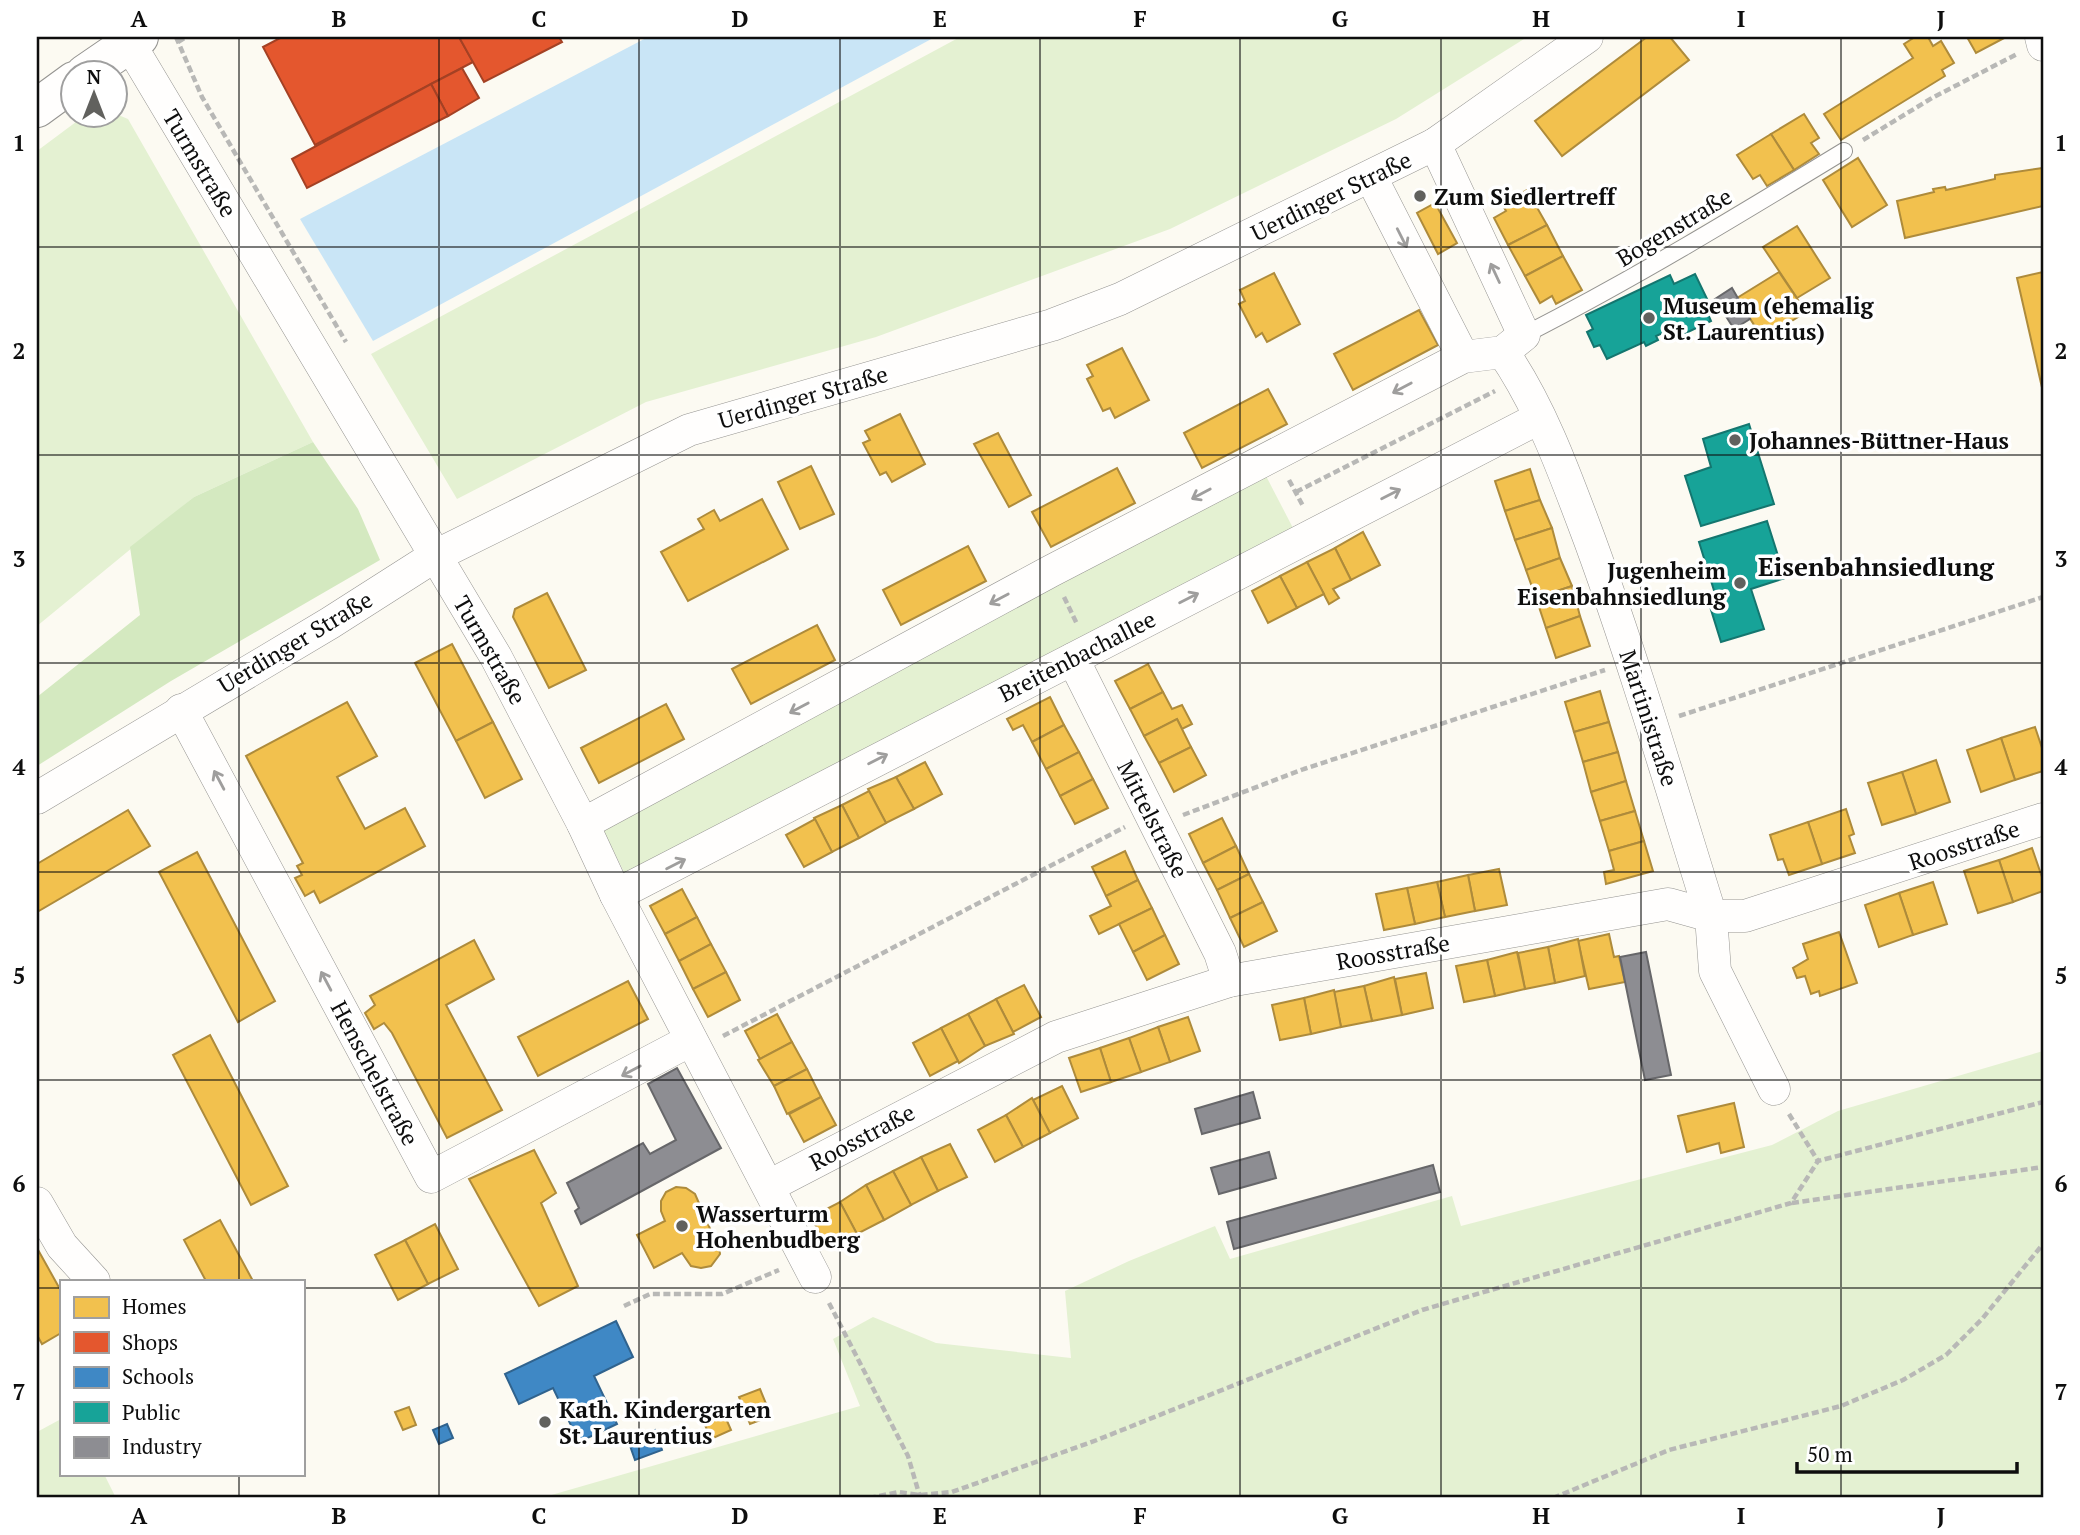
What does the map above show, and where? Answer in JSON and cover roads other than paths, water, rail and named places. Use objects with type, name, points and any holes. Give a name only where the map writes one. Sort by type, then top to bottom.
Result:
[{"type":"street","name":"Uerdinger Straße","points":[[37,798],[330,623],[435,556],[689,430],[1052,326],[1120,299],[1435,144],[1587,37]]},
{"type":"street","points":[[105,60],[134,40]]},
{"type":"street","name":"Turmstraße","points":[[134,40],[496,657],[810,1268]]},
{"type":"street","points":[[37,108],[60,91]]},
{"type":"street","name":"Martinistraße","points":[[1435,144],[1514,344],[1521,378],[1573,497],[1631,662],[1711,916],[1715,971],[1774,1090]]},
{"type":"street","points":[[1371,177],[1463,357]]},
{"type":"street","points":[[583,824],[1051,572],[1463,357],[1514,344]]},
{"type":"street","name":"Breitenbachallee","points":[[616,895],[1539,418]]},
{"type":"street","name":"Mittelstraße","points":[[1081,654],[1154,821],[1220,953],[1229,981]]},
{"type":"street","name":"Henschelstraße","points":[[181,710],[431,1177],[694,1045]]},
{"type":"street","name":"Roosstraße","points":[[769,1186],[1056,1037],[1229,981],[1668,904],[1711,916],[1745,916],[2043,819]]},
{"type":"street","points":[[37,1203],[62,1245],[93,1280]]},
{"type":"lane","name":"Bogenstraße","points":[[1514,344],[1645,271],[1844,151]]},
{"type":"water","points":[[648,37],[935,37],[373,341],[300,219]]},
{"type":"place","name":"Zum Siedlertreff","points":[[1420,196]]},
{"type":"place","name":"Museum (ehemalig St. Laurentius)","points":[[1649,318]]},
{"type":"place","name":"Johannes-Büttner-Haus","points":[[1735,440]]},
{"type":"place","name":"Jugenheim Eisenbahnsiedlung","points":[[1740,583]]},
{"type":"place","name":"Wasserturm Hohenbudberg","points":[[682,1226]]},
{"type":"place","name":"Kath. Kindergarten St. Laurentius","points":[[545,1422]]},
{"type":"district","name":"Eisenbahnsiedlung","points":[[1876,566]]}]
